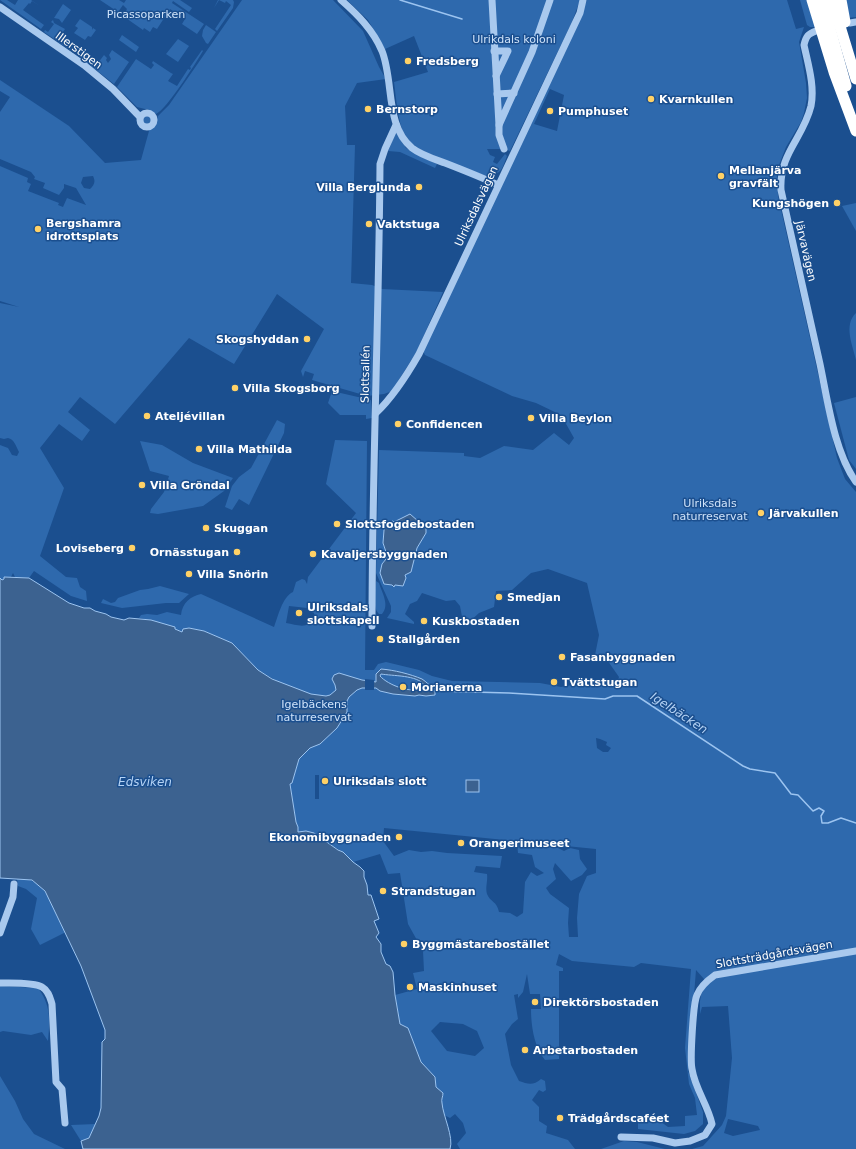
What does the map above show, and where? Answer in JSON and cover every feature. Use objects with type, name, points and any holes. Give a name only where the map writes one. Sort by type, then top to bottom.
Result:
[{"type":"highway","points":[[812,0],[834,72],[856,131]]},
{"type":"highway","points":[[822,0],[856,121]]},
{"type":"highway","points":[[832,0],[855,74]]},
{"type":"highway","points":[[841,0],[855,74]]},
{"type":"street","points":[[340,0],[360,16],[369,28],[382,51],[396,125],[405,140],[412,148],[422,154],[480,176],[498,185]]},
{"type":"street","points":[[492,0],[499,135],[504,149]]},
{"type":"street","points":[[499,125],[532,52],[550,0]]},
{"type":"street","name":"Ulriksdalsvägen","points":[[376,413],[386,404],[405,378],[419,354],[580,14],[583,0]]},
{"type":"street","name":"Illerstigen","points":[[0,6],[84,65],[113,89],[140,117]]},
{"type":"street","name":"Järvavägen","points":[[816,31],[808,34],[804,45],[811,82],[811,105],[805,125],[785,160],[781,190],[842,456],[856,482]]},
{"type":"street","points":[[494,51],[508,51],[496,76]]},
{"type":"street","points":[[497,94],[514,93]]},
{"type":"street","name":"Slottsallén","points":[[372,626],[380,164],[385,148],[396,125]]},
{"type":"street","points":[[0,933],[13,897],[14,884]]},
{"type":"street","name":"Slottsträdgårdsvägen","points":[[621,1137],[652,1138],[675,1143],[705,1135],[712,1124],[707,1108],[697,1088],[691,1068],[696,996],[708,980],[715,975],[856,952]]},
{"type":"street","points":[[0,983],[37,985],[43,988],[48,994],[52,1004],[56,1082],[62,1089],[65,1123]]},
{"type":"green space","points":[[0,0],[7,0],[15,5],[18,0],[31,0],[40,6],[32,1],[23,10],[44,25],[41,29]]},
{"type":"green space","name":"Picassoparken","points":[[100,0],[119,0],[124,3],[126,0],[180,0],[192,8],[189,12],[173,1],[172,3],[204,24],[197,34],[182,24],[185,19],[170,9],[157,29],[153,27],[150,32],[144,28],[143,30],[123,16],[127,9],[123,5],[118,12]]},
{"type":"green space","points":[[219,0],[233,0],[234,2],[233,8],[217,31],[215,29],[231,5],[226,1],[225,3]]},
{"type":"green space","points":[[242,0],[333,0],[363,31],[386,79],[357,83],[345,106],[347,145],[355,145],[351,283],[372,285],[382,289],[443,292],[417,351],[392,391],[384,394],[367,396],[312,380],[314,374],[305,371],[303,377],[301,371],[324,329],[277,294],[234,364],[189,338],[115,424],[80,397],[68,412],[90,430],[82,441],[59,424],[40,448],[64,488],[40,556],[66,577],[77,578],[80,587],[86,591],[87,601],[71,596],[34,571],[29,578],[15,577],[13,573],[11,577],[6,577],[2,580],[0,578],[0,445],[8,448],[12,455],[17,456],[19,452],[12,440],[8,438],[0,438],[0,303],[19,307],[0,301],[0,166],[28,178],[27,182],[31,184],[28,191],[59,203],[58,205],[63,207],[67,198],[86,205],[76,188],[64,184],[64,188],[59,195],[43,188],[45,183],[34,179],[35,177],[31,172],[0,159],[0,112],[10,97],[0,91],[0,80],[69,126],[105,163],[141,160],[149,131],[148,130],[154,127],[158,116],[169,105]],"holes":[[[93,176],[93,186],[90,189],[84,188],[81,183],[83,177]]]},
{"type":"green space","name":"Ulrikdals koloni","points":[[347,0],[580,0],[572,22],[510,151],[504,149],[487,149],[490,155],[495,157],[493,162],[497,164],[505,154],[507,156],[499,172],[487,176],[455,165],[430,154],[418,148],[405,137],[399,117],[394,82],[428,72],[414,36],[385,49],[368,20]]},
{"type":"green space","points":[[587,0],[787,0],[796,29],[804,27],[799,42],[807,98],[801,122],[786,147],[777,170],[778,196],[837,458],[845,479],[856,492],[856,1149],[692,1149],[703,1146],[722,1125],[726,1116],[732,1058],[728,1006],[702,1007],[700,1014],[700,1001],[704,979],[696,970],[688,1071],[703,1112],[703,1124],[695,1131],[684,1134],[638,1129],[638,1123],[657,1119],[668,1127],[685,1126],[685,1116],[697,1115],[695,1098],[689,1084],[685,1048],[691,969],[641,963],[634,967],[572,961],[559,954],[556,965],[563,968],[563,971],[559,971],[559,1059],[545,1060],[538,1049],[533,1029],[531,1009],[541,1009],[540,994],[530,994],[527,974],[523,992],[518,998],[518,994],[514,995],[518,1019],[512,1024],[505,1034],[511,1065],[519,1081],[530,1084],[541,1079],[545,1081],[546,1090],[543,1092],[539,1090],[532,1100],[539,1107],[539,1121],[547,1126],[546,1133],[568,1140],[575,1149],[460,1149],[457,1144],[466,1133],[463,1123],[455,1114],[450,1118],[444,1115],[441,1101],[443,1097],[436,1087],[435,1077],[421,1062],[408,1028],[400,1024],[395,995],[417,989],[413,973],[424,971],[423,951],[408,924],[400,873],[388,874],[380,854],[353,862],[343,852],[306,831],[298,833],[290,784],[292,783],[299,759],[275,680],[258,670],[232,643],[204,631],[189,628],[183,632],[151,620],[139,618],[141,615],[157,615],[167,612],[181,615],[185,604],[194,596],[201,594],[274,627],[283,603],[293,592],[296,582],[302,579],[305,580],[307,584],[308,577],[356,513],[326,484],[335,440],[367,441],[365,670],[374,670],[378,664],[386,662],[419,670],[432,676],[452,681],[540,683],[561,687],[590,682],[617,683],[619,677],[605,657],[595,655],[599,635],[587,583],[548,569],[531,573],[512,590],[496,591],[494,607],[479,613],[468,623],[463,622],[460,606],[455,600],[446,601],[422,593],[417,601],[410,604],[405,614],[414,622],[414,624],[387,618],[391,612],[391,606],[376,573],[379,450],[464,453],[464,456],[480,458],[504,446],[533,450],[554,433],[569,445],[574,438],[561,415],[536,403],[512,396],[425,355],[423,351]],"holes":[[[550,89],[564,95],[557,131],[534,124]],[[384,530],[426,533],[417,548],[411,572],[405,575],[394,587],[392,586],[382,564],[386,558],[383,543]],[[289,606],[307,608],[309,611],[314,613],[315,617],[309,624],[302,626],[286,623]],[[596,738],[607,742],[606,745],[611,748],[608,752],[603,752],[597,748]],[[315,775],[319,775],[319,799],[315,799]],[[384,828],[596,849],[596,873],[587,876],[579,894],[577,918],[578,937],[569,937],[569,908],[550,894],[546,888],[556,879],[553,869],[555,863],[571,881],[582,875],[587,869],[580,859],[579,850],[570,848],[564,851],[556,847],[543,847],[517,843],[518,853],[532,855],[535,867],[544,873],[537,876],[531,872],[525,882],[523,913],[517,917],[510,913],[499,912],[497,906],[487,894],[487,874],[474,872],[476,866],[500,868],[502,856],[432,851],[421,852],[409,850],[394,856],[383,841]],[[440,1022],[463,1024],[477,1031],[484,1048],[475,1056],[447,1051],[431,1031]],[[728,1119],[758,1126],[760,1130],[733,1136],[724,1133]]]},
{"type":"green space","points":[[800,0],[807,0],[815,27],[810,27],[807,25]]},
{"type":"green space","points":[[845,0],[856,0],[856,17],[848,18]]},
{"type":"green space","points":[[63,4],[71,10],[62,23],[59,19],[54,18]]},
{"type":"green space","points":[[80,19],[92,27],[92,30],[93,28],[96,30],[91,37],[88,36],[85,40],[74,33],[78,28],[75,26]]},
{"type":"green space","points":[[53,20],[54,23],[65,29],[57,41],[44,32],[45,30],[48,32],[54,24],[51,22]]},
{"type":"green space","points":[[206,25],[216,32],[208,44],[202,36]]},
{"type":"green space","points":[[122,35],[139,47],[136,52],[119,40]]},
{"type":"green space","points":[[60,38],[73,47],[70,50],[58,42]]},
{"type":"green space","points":[[178,39],[189,46],[178,62],[166,54]]},
{"type":"green space","points":[[112,50],[129,62],[114,84],[77,55],[81,52],[98,63],[104,55],[107,58],[106,60],[108,63],[111,59],[109,55]]},
{"type":"green space","points":[[202,50],[203,51],[174,95],[156,114],[149,110],[137,107],[117,87],[136,59],[151,69],[154,65],[152,63],[153,61],[173,74],[168,81],[177,86],[188,69],[190,70],[190,67]]},
{"type":"green space","points":[[147,115],[152,120],[147,125],[142,120]]},
{"type":"green space","points":[[396,132],[406,148],[437,164],[435,168],[400,152],[388,151]]},
{"type":"green space","points":[[856,203],[856,231],[842,206]]},
{"type":"green space","points":[[856,313],[856,360],[849,329],[852,318]]},
{"type":"green space","points":[[332,391],[371,400],[372,418],[366,419],[366,415],[340,415],[328,403]]},
{"type":"green space","points":[[856,397],[856,469],[849,460],[834,403]]},
{"type":"green space","points":[[277,420],[285,424],[284,433],[249,505],[239,499],[232,510],[225,507],[232,486],[239,477],[251,468]]},
{"type":"green space","points":[[140,441],[162,445],[193,463],[233,478],[224,491],[203,506],[158,514],[150,513],[151,509],[164,492],[169,476],[150,471]]},
{"type":"green space","points":[[376,581],[379,583],[385,603],[382,614],[379,614],[375,607],[374,599]]},
{"type":"green space","points":[[160,586],[189,594],[179,603],[122,608],[101,603],[103,599],[111,603],[115,602],[118,598],[140,590]]},
{"type":"green space","points":[[17,879],[28,880],[36,883],[43,889],[66,932],[40,945],[31,929],[37,898],[26,889],[18,886]]},
{"type":"green space","points":[[0,986],[38,988],[45,1000],[49,1013],[48,1041],[42,1032],[31,1035],[3,1031],[0,1032]]},
{"type":"green space","points":[[0,1076],[15,1101],[23,1119],[34,1134],[65,1149],[0,1149]]},
{"type":"green space","points":[[96,1124],[89,1138],[81,1141],[71,1125]]},
{"type":"green space","points":[[624,1141],[637,1142],[665,1149],[601,1149]]},
{"type":"water","points":[[410,514],[426,528],[426,533],[417,548],[411,572],[405,575],[406,578],[403,586],[395,585],[394,587],[392,585],[384,584],[380,573],[382,564],[387,555],[383,543],[384,530],[387,523],[394,522]]},
{"type":"water","name":"Edsviken","points":[[4,577],[29,578],[69,603],[84,608],[90,608],[111,617],[124,620],[129,618],[151,620],[175,627],[175,629],[182,632],[183,629],[189,628],[204,631],[232,643],[258,670],[272,679],[311,694],[326,696],[330,695],[336,690],[332,679],[334,675],[339,673],[362,680],[376,682],[376,674],[381,669],[397,671],[417,677],[435,688],[435,695],[426,696],[393,694],[380,691],[376,688],[362,688],[357,690],[349,697],[347,701],[347,712],[337,728],[320,744],[310,748],[299,759],[292,783],[290,784],[298,832],[306,831],[314,833],[343,852],[364,871],[368,895],[371,895],[379,919],[374,921],[379,933],[376,937],[381,944],[381,952],[386,964],[390,966],[393,972],[400,1024],[408,1028],[421,1062],[435,1077],[436,1087],[443,1093],[443,1108],[451,1139],[450,1149],[83,1149],[81,1141],[89,1138],[101,1108],[102,1042],[105,1039],[105,1030],[81,966],[45,891],[32,880],[0,878],[0,578],[2,580]],"holes":[[[381,674],[404,676],[416,679],[424,685],[423,688],[418,690],[400,688],[388,683],[380,676]]]},
{"type":"water","points":[[466,780],[479,780],[479,792],[466,792]]},
{"type":"pier","points":[[365,679],[374,680],[374,690],[365,690]]},
{"type":"waterway","points":[[400,0],[462,19]]},
{"type":"waterway","name":"Igelbäcken","points":[[434,691],[509,693],[605,699],[613,696],[637,696],[743,766],[750,769],[775,773],[791,794],[798,795],[813,811],[819,808],[824,811],[821,816],[822,823],[828,823],[841,818],[856,823]]},
{"type":"place","name":"Fredsberg","points":[[408,61]]},
{"type":"place","name":"Kvarnkullen","points":[[651,99]]},
{"type":"place","name":"Bernstorp","points":[[368,109]]},
{"type":"place","name":"Pumphuset","points":[[550,111]]},
{"type":"place","name":"Mellanjärva gravfält","points":[[721,176]]},
{"type":"place","name":"Villa Berglunda","points":[[419,187]]},
{"type":"place","name":"Kungshögen","points":[[837,203]]},
{"type":"place","name":"Vaktstuga","points":[[369,224]]},
{"type":"place","name":"Bergshamra idrottsplats","points":[[38,229]]},
{"type":"place","name":"Skogshyddan","points":[[307,339]]},
{"type":"place","name":"Villa Skogsborg","points":[[235,388]]},
{"type":"place","name":"Ateljévillan","points":[[147,416]]},
{"type":"place","name":"Villa Beylon","points":[[531,418]]},
{"type":"place","name":"Confidencen","points":[[398,424]]},
{"type":"place","name":"Villa Mathilda","points":[[199,449]]},
{"type":"place","name":"Villa Gröndal","points":[[142,485]]},
{"type":"place","name":"Järvakullen","points":[[761,513]]},
{"type":"place","name":"Slottsfogdebostaden","points":[[337,524]]},
{"type":"place","name":"Skuggan","points":[[206,528]]},
{"type":"place","name":"Loviseberg","points":[[132,548]]},
{"type":"place","name":"Ornässtugan","points":[[237,552]]},
{"type":"place","name":"Kavaljersbyggnaden","points":[[313,554]]},
{"type":"place","name":"Villa Snörin","points":[[189,574]]},
{"type":"place","name":"Smedjan","points":[[499,597]]},
{"type":"place","name":"Ulriksdals slottskapell","points":[[299,613]]},
{"type":"place","name":"Kuskbostaden","points":[[424,621]]},
{"type":"place","name":"Stallgården","points":[[380,639]]},
{"type":"place","name":"Fasanbyggnaden","points":[[562,657]]},
{"type":"place","name":"Tvättstugan","points":[[554,682]]},
{"type":"place","name":"Morianerna","points":[[403,687]]},
{"type":"place","name":"Ulriksdals slott","points":[[325,781]]},
{"type":"place","name":"Ekonomibyggnaden","points":[[399,837]]},
{"type":"place","name":"Orangerimuseet","points":[[461,843]]},
{"type":"place","name":"Strandstugan","points":[[383,891]]},
{"type":"place","name":"Byggmästarebostället","points":[[404,944]]},
{"type":"place","name":"Maskinhuset","points":[[410,987]]},
{"type":"place","name":"Direktörsbostaden","points":[[535,1002]]},
{"type":"place","name":"Arbetarbostaden","points":[[525,1050]]},
{"type":"place","name":"Trädgårdscaféet","points":[[560,1118]]},
{"type":"park label","name":"Ulriksdals naturreservat","points":[[710,509]]},
{"type":"park label","name":"Igelbäckens naturreservat","points":[[314,710]]}]
